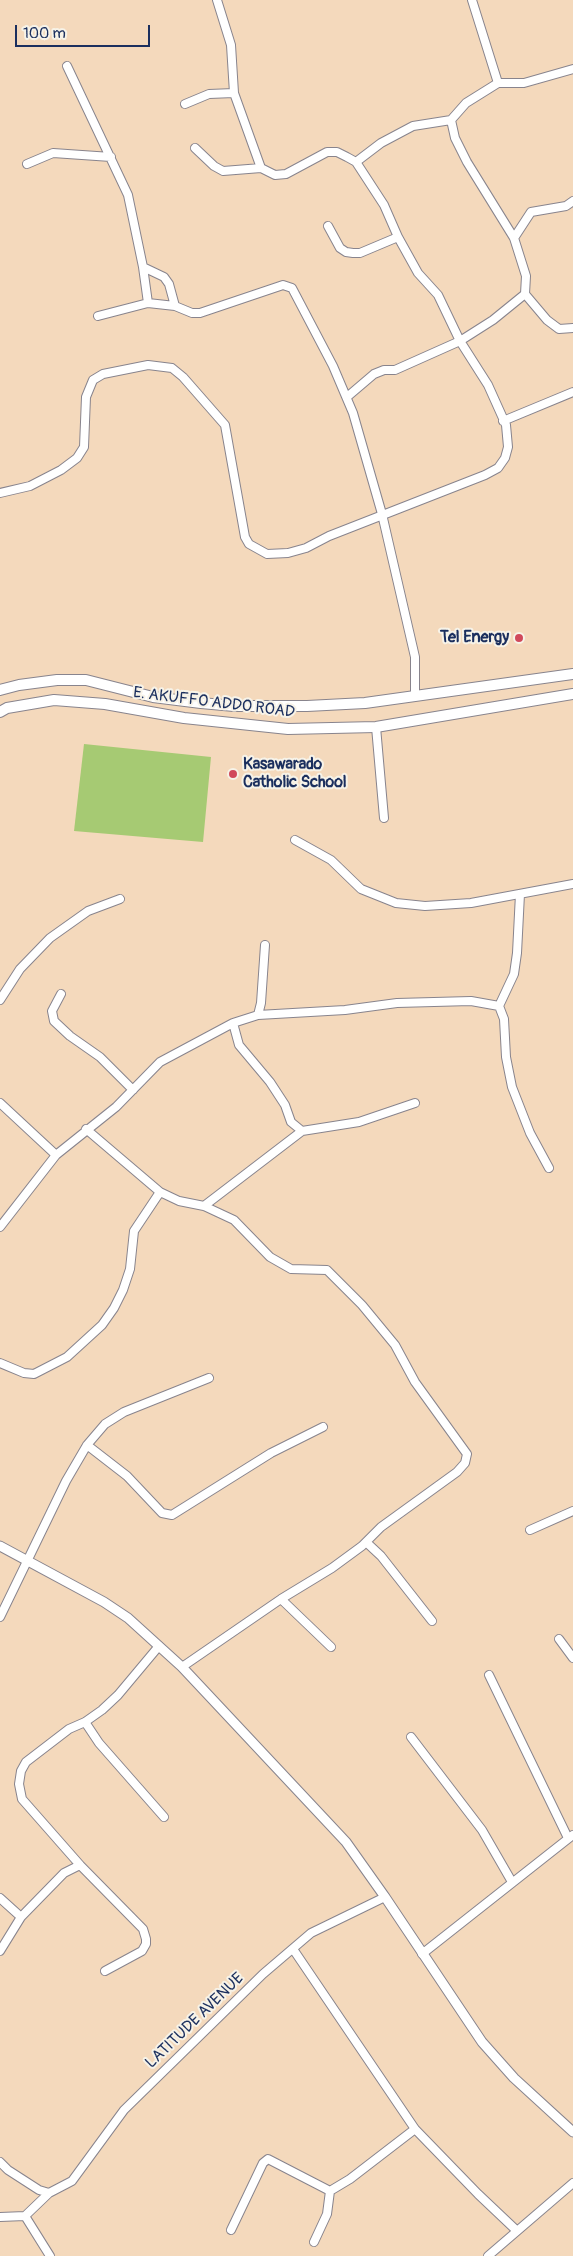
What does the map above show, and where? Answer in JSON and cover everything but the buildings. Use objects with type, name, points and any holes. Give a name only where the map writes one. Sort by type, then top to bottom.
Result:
[{"type":"main road","name":"E. AKUFFO ADDO ROAD","points":[[0,690],[19,684],[57,680],[86,680],[152,697],[241,706],[365,704],[573,674]]},
{"type":"main road","name":"E. AKUFFO ADDO ROAD","points":[[0,712],[7,708],[54,700],[105,704],[184,718],[288,729],[376,727],[573,694]]},
{"type":"street","points":[[217,0],[231,45],[234,93],[261,168]]},
{"type":"street","points":[[472,0],[498,83]]},
{"type":"street","points":[[66,66],[128,195],[148,303]]},
{"type":"street","points":[[356,162],[381,143],[413,126],[451,120],[466,103],[498,83],[524,83],[573,69]]},
{"type":"street","points":[[185,104],[209,94],[234,93]]},
{"type":"street","points":[[451,120],[455,138],[467,162],[514,238],[526,276],[525,294],[547,320],[559,329],[573,328]]},
{"type":"street","points":[[0,493],[30,486],[61,470],[77,458],[84,447],[86,397],[93,380],[103,374],[148,365],[172,368],[183,377],[225,425],[244,537],[249,544],[267,554],[288,553],[306,548],[329,536],[382,514],[485,475],[498,468],[506,458],[508,434],[488,385],[460,341],[438,295],[418,273],[398,237],[384,205],[356,162],[337,152],[327,152],[286,174],[275,175],[261,168],[223,171],[214,166],[195,148]]},
{"type":"street","points":[[27,164],[53,153],[111,157]]},
{"type":"street","points":[[514,238],[531,212],[566,206],[573,201]]},
{"type":"street","points":[[328,226],[340,248],[353,254],[360,253],[398,237]]},
{"type":"street","points":[[142,267],[164,277],[169,284],[175,306]]},
{"type":"street","points":[[98,316],[148,303],[175,306],[192,313],[200,313],[282,285],[292,288],[348,397],[382,514],[415,657],[415,696]]},
{"type":"street","points":[[348,397],[374,374],[384,370],[395,370],[460,341],[493,320],[525,294]]},
{"type":"street","points":[[503,420],[573,392]]},
{"type":"street","points":[[376,727],[384,818]]},
{"type":"street","points":[[294,840],[331,860],[361,889],[396,903],[425,906],[471,903],[573,884]]},
{"type":"street","points":[[520,894],[514,974],[499,1006],[504,1019],[506,1057],[512,1086],[530,1133],[549,1168]]},
{"type":"street","points":[[0,1000],[20,969],[50,938],[88,911],[120,899]]},
{"type":"street","points":[[258,1015],[262,1003],[265,945]]},
{"type":"street","points":[[60,994],[52,1011],[54,1021],[70,1036],[100,1057],[133,1090]]},
{"type":"street","points":[[0,1226],[56,1154],[116,1107],[160,1062],[233,1023],[258,1015],[345,1010],[396,1003],[471,1002],[499,1006]]},
{"type":"street","points":[[233,1023],[240,1046],[270,1082],[285,1104],[291,1122],[302,1130]]},
{"type":"street","points":[[0,1103],[56,1154]]},
{"type":"street","points":[[204,1206],[302,1130],[358,1122],[415,1103]]},
{"type":"street","points":[[86,1129],[160,1192],[179,1201],[204,1206],[234,1220],[270,1257],[291,1269],[328,1270],[395,1345],[415,1382],[462,1444],[467,1454],[465,1463],[457,1472],[381,1526],[366,1542],[332,1568],[281,1599],[182,1667]]},
{"type":"street","points":[[0,1363],[24,1373],[34,1374],[67,1357],[102,1325],[114,1308],[123,1290],[130,1269],[134,1231],[160,1192]]},
{"type":"street","points":[[0,1617],[66,1481],[87,1445],[105,1424],[124,1412],[209,1378]]},
{"type":"street","points":[[87,1445],[127,1476],[162,1513],[172,1515],[271,1453],[323,1427]]},
{"type":"street","points":[[530,1530],[573,1511]]},
{"type":"street","points":[[366,1542],[381,1556],[432,1621]]},
{"type":"street","points":[[0,1546],[104,1602],[128,1618],[182,1667],[346,1842],[482,2042],[514,2078],[573,2132]]},
{"type":"street","points":[[281,1599],[331,1647]]},
{"type":"street","points":[[559,1639],[573,1658]]},
{"type":"street","points":[[105,1971],[142,1951],[146,1944],[143,1929],[80,1865],[22,1799],[19,1784],[21,1771],[26,1762],[69,1729],[85,1722],[102,1710],[118,1695],[159,1646]]},
{"type":"street","points":[[422,1954],[570,1837],[489,1675]]},
{"type":"street","points":[[85,1722],[100,1743],[164,1817]]},
{"type":"street","points":[[411,1737],[482,1830],[512,1882]]},
{"type":"street","points":[[0,1951],[21,1917],[64,1873],[80,1865]]},
{"type":"street","name":"LATITUDE AVENUE","points":[[25,2216],[49,2193],[72,2181],[124,2110],[262,1974],[311,1933],[385,1897]]},
{"type":"street","points":[[0,1898],[21,1917]]},
{"type":"street","points":[[293,1949],[415,2129],[516,2230]]},
{"type":"street","points":[[330,2191],[350,2179],[415,2129]]},
{"type":"street","points":[[231,2230],[263,2163],[268,2158],[330,2191]]},
{"type":"street","points":[[0,2162],[8,2170],[39,2190],[49,2193]]},
{"type":"street","points":[[488,2256],[516,2230],[573,2184]]},
{"type":"street","points":[[314,2242],[327,2214],[330,2191]]},
{"type":"street","points":[[0,2217],[25,2216],[50,2256]]},
{"type":"green space","points":[[84,744],[211,757],[203,842],[74,831]]},
{"type":"place","name":"Tel Energy","points":[[519,638]]},
{"type":"place","name":"Kasawarado Catholic School","points":[[233,774]]}]
